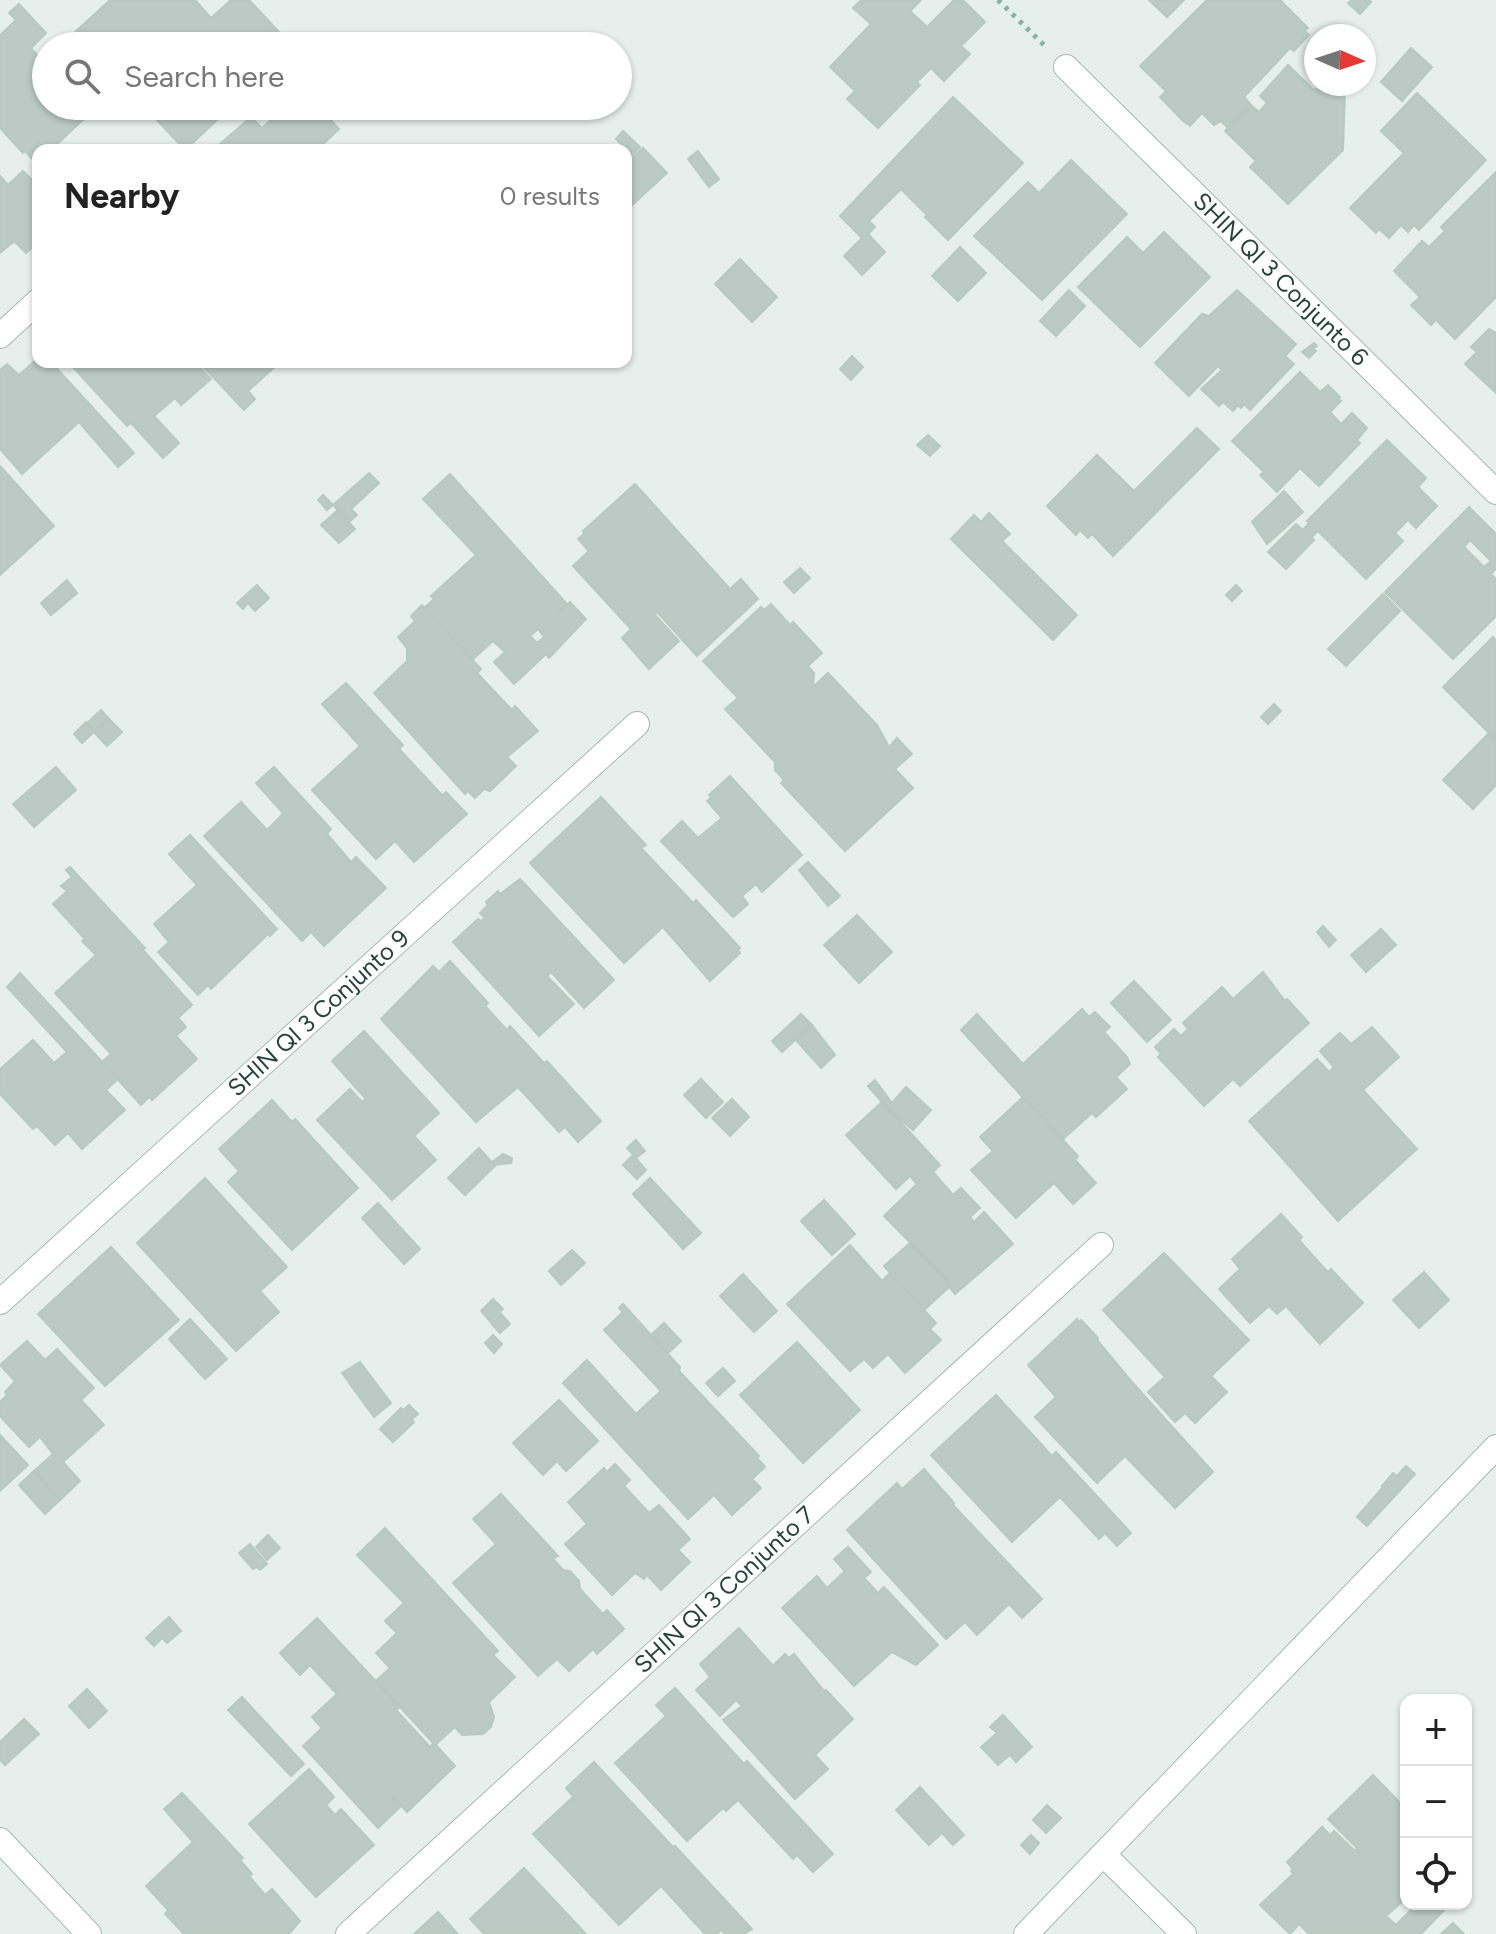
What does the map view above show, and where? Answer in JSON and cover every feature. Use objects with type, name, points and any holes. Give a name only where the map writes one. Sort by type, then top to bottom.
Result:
[{"type":"street","name":"SHIN QI 3 Conjunto 6","points":[[1066,67],[1496,492]]},
{"type":"street","points":[[0,336],[32,307]]},
{"type":"street","name":"SHIN QI 3 Conjunto 9","points":[[0,1302],[637,724]]},
{"type":"street","name":"SHIN QI 3 Conjunto 7","points":[[348,1934],[1101,1245]]},
{"type":"street","points":[[1026,1934],[1496,1447]]},
{"type":"street","points":[[0,1840],[89,1934]]},
{"type":"street","points":[[1104,1855],[1184,1934]]},
{"type":"path","points":[[998,0],[1066,67]]},
{"type":"building","points":[[110,0],[195,0],[211,18],[231,0],[249,0],[279,32],[75,32]]},
{"type":"building","points":[[861,0],[921,0],[910,11],[927,27],[954,0],[963,0],[985,22],[961,46],[970,54],[944,81],[931,68],[917,82],[920,85],[878,128],[847,99],[855,91],[830,67],[871,24],[853,8]]},
{"type":"building","points":[[1149,0],[1184,0],[1167,17]]},
{"type":"building","points":[[1207,0],[1280,0],[1304,24],[1304,40],[1294,51],[1290,48],[1244,97],[1251,105],[1228,128],[1221,121],[1214,125],[1202,113],[1190,126],[1160,97],[1166,91],[1140,66]]},
{"type":"building","points":[[1352,0],[1371,2],[1360,14],[1348,3]]},
{"type":"building","points":[[19,4],[45,32],[32,32],[32,120],[83,120],[57,144],[32,144],[32,159],[0,128],[0,35],[16,20],[9,13]]},
{"type":"building","points":[[1411,48],[1432,67],[1402,101],[1381,82]]},
{"type":"building","points":[[1288,65],[1304,80],[1304,96],[1345,96],[1343,150],[1288,204],[1250,167],[1256,161],[1225,131],[1251,105],[1259,112],[1267,103],[1260,96]]},
{"type":"building","points":[[1417,93],[1486,160],[1419,230],[1414,225],[1408,232],[1401,225],[1389,238],[1379,229],[1376,233],[1350,208],[1404,153],[1381,131]]},
{"type":"building","points":[[953,97],[1023,163],[948,240],[901,189],[869,221],[875,227],[868,234],[885,252],[862,275],[844,256],[862,238],[840,216]]},
{"type":"building","points":[[157,120],[217,120],[191,144],[179,144]]},
{"type":"building","points":[[248,120],[254,120],[262,128],[271,120],[331,120],[339,129],[323,144],[220,144]]},
{"type":"building","points":[[623,131],[640,147],[632,155],[632,144],[621,144],[616,139]]},
{"type":"building","points":[[643,148],[667,173],[632,205],[632,158]]},
{"type":"building","points":[[698,151],[719,179],[709,187],[688,159]]},
{"type":"building","points":[[1071,160],[1127,214],[1042,300],[974,236],[1028,182],[1039,193]]},
{"type":"building","points":[[23,171],[32,180],[32,248],[26,253],[15,242],[0,253],[0,176],[8,185]]},
{"type":"building","points":[[1496,172],[1496,297],[1455,339],[1436,320],[1431,325],[1411,305],[1420,297],[1394,271],[1422,241],[1429,247],[1445,231],[1441,227]]},
{"type":"building","points":[[1164,232],[1210,277],[1140,347],[1078,287],[1127,237],[1143,253]]},
{"type":"building","points":[[960,247],[986,273],[958,301],[932,276]]},
{"type":"building","points":[[740,259],[777,297],[752,322],[715,284]]},
{"type":"building","points":[[1069,290],[1085,306],[1056,336],[1040,321]]},
{"type":"building","points":[[1237,290],[1296,344],[1285,356],[1294,364],[1250,410],[1244,404],[1233,411],[1223,402],[1219,406],[1201,389],[1222,370],[1218,366],[1189,396],[1155,363],[1202,314],[1209,316]]},
{"type":"building","points":[[1489,329],[1496,333],[1496,393],[1465,364],[1477,352],[1471,347]]},
{"type":"building","points":[[1314,343],[1317,346],[1313,349],[1316,351],[1309,358],[1302,352]]},
{"type":"building","points":[[852,356],[863,367],[851,380],[840,369]]},
{"type":"building","points":[[32,363],[32,368],[56,368],[134,453],[118,467],[79,422],[22,474],[0,449],[0,370],[7,364],[19,375]]},
{"type":"building","points":[[74,368],[201,368],[211,379],[181,405],[175,398],[154,416],[179,443],[163,458],[131,423],[127,426]]},
{"type":"building","points":[[205,368],[273,368],[248,391],[255,399],[244,410]]},
{"type":"building","points":[[1300,372],[1320,392],[1328,385],[1340,397],[1338,399],[1341,401],[1330,412],[1341,424],[1352,413],[1367,428],[1357,440],[1360,443],[1319,486],[1300,468],[1277,492],[1260,475],[1264,472],[1232,441]]},
{"type":"building","points":[[1197,428],[1219,449],[1113,556],[1092,534],[1088,538],[1080,530],[1076,535],[1047,506],[1097,455],[1134,491]]},
{"type":"building","points":[[928,435],[940,446],[930,456],[917,445]]},
{"type":"building","points":[[1387,440],[1426,478],[1418,487],[1437,506],[1416,528],[1408,520],[1395,533],[1403,541],[1366,579],[1318,531],[1311,538],[1314,540],[1286,569],[1268,552],[1296,524],[1303,530],[1310,522],[1307,521]]},
{"type":"building","points":[[0,466],[54,526],[0,575]]},
{"type":"building","points":[[369,473],[379,483],[351,509],[357,515],[349,522],[333,505]]},
{"type":"building","points":[[450,474],[566,603],[558,612],[570,602],[586,619],[549,658],[546,654],[514,684],[494,662],[505,652],[493,641],[472,660],[424,608],[434,599],[431,596],[476,555],[423,499]],"holes":[[[538,629],[544,637],[537,643],[530,636]]]},
{"type":"building","points":[[635,484],[730,589],[741,579],[758,599],[697,656],[657,612],[654,614],[679,641],[649,669],[622,638],[631,629],[573,566],[589,551],[578,539],[584,534],[583,531]]},
{"type":"building","points":[[1284,491],[1303,512],[1267,544],[1252,522]]},
{"type":"building","points":[[323,495],[333,505],[327,510],[318,500]]},
{"type":"building","points":[[1469,507],[1496,534],[1496,568],[1491,574],[1496,579],[1496,616],[1453,659],[1385,592]],"holes":[[[1470,540],[1491,561],[1484,567],[1464,547]]]},
{"type":"building","points":[[338,510],[355,529],[339,543],[321,525]]},
{"type":"building","points":[[989,513],[1010,534],[1002,541],[1077,615],[1053,640],[951,539],[974,515],[981,522]]},
{"type":"building","points":[[800,568],[810,578],[794,593],[784,582]]},
{"type":"building","points":[[67,580],[77,593],[51,615],[41,603]]},
{"type":"building","points":[[257,585],[269,598],[255,611],[248,603],[243,609],[237,603]]},
{"type":"building","points":[[1236,585],[1242,591],[1232,601],[1226,595]]},
{"type":"building","points":[[1383,594],[1400,611],[1346,666],[1328,649]]},
{"type":"building","points":[[771,604],[822,653],[808,666],[814,673],[813,687],[828,673],[877,725],[889,747],[897,738],[912,754],[895,769],[913,788],[845,851],[781,783],[784,780],[775,770],[775,762],[725,709],[738,698],[703,661],[761,607],[764,610]]},
{"type":"building","points":[[422,605],[481,669],[477,673],[512,710],[515,706],[538,731],[507,757],[516,766],[490,791],[484,789],[475,798],[468,791],[465,794],[374,693],[407,661],[407,648],[398,637],[415,621],[411,616]]},
{"type":"building","points":[[1493,637],[1496,640],[1496,740],[1443,687]]},
{"type":"building","points":[[346,683],[403,745],[399,749],[442,795],[446,792],[467,814],[414,862],[395,841],[376,859],[312,790],[360,746],[322,704]]},
{"type":"building","points":[[1274,704],[1281,711],[1268,724],[1261,717]]},
{"type":"building","points":[[101,710],[109,719],[94,732],[87,723]]},
{"type":"building","points":[[109,719],[122,732],[107,746],[94,732]]},
{"type":"building","points":[[86,722],[94,732],[82,743],[74,734]]},
{"type":"building","points":[[1489,733],[1496,740],[1496,785],[1473,809],[1443,780]]},
{"type":"building","points":[[56,767],[76,790],[34,827],[13,804]]},
{"type":"building","points":[[274,767],[331,829],[327,834],[351,862],[356,857],[386,888],[324,946],[311,932],[302,941],[204,836],[241,802],[267,830],[283,813],[256,783]]},
{"type":"building","points":[[730,776],[802,855],[762,892],[756,884],[742,896],[748,904],[733,917],[661,841],[682,821],[698,838],[722,818],[707,801],[712,797],[709,795]]},
{"type":"building","points":[[601,797],[646,845],[641,848],[693,903],[696,900],[740,948],[740,953],[710,981],[663,927],[624,963],[530,863]]},
{"type":"building","points":[[190,835],[277,929],[211,989],[208,985],[198,995],[158,952],[169,942],[154,924],[197,885],[169,854]]},
{"type":"building","points":[[808,862],[840,896],[828,906],[799,870]]},
{"type":"building","points":[[70,867],[145,948],[142,949],[192,1005],[178,1018],[186,1027],[176,1036],[197,1059],[152,1100],[149,1097],[141,1105],[102,1062],[111,1054],[55,993],[96,955],[53,904],[67,891],[61,886],[72,877],[66,870]]},
{"type":"building","points":[[520,879],[614,980],[584,1008],[551,972],[547,976],[574,1004],[539,1036],[453,942],[478,919],[481,921],[485,918],[480,913],[488,905],[486,902]]},
{"type":"building","points":[[857,915],[892,952],[859,983],[824,945]]},
{"type":"building","points":[[1323,926],[1336,940],[1329,947],[1317,932]]},
{"type":"building","points":[[1381,929],[1396,945],[1366,972],[1351,955]]},
{"type":"building","points":[[450,961],[488,1003],[485,1006],[507,1030],[510,1026],[544,1063],[547,1061],[601,1121],[578,1142],[565,1127],[559,1132],[518,1087],[476,1122],[381,1019],[433,966],[439,972]]},
{"type":"building","points":[[1263,972],[1285,1001],[1287,999],[1309,1023],[1240,1086],[1233,1079],[1204,1106],[1158,1057],[1161,1054],[1155,1047],[1174,1029],[1181,1036],[1188,1029],[1183,1023],[1222,987],[1233,999]]},
{"type":"building","points":[[20,973],[118,1079],[106,1090],[125,1110],[82,1149],[68,1133],[55,1145],[37,1126],[33,1129],[0,1094],[0,1069],[33,1040],[54,1063],[67,1052],[7,987]]},
{"type":"building","points":[[1134,981],[1171,1020],[1147,1042],[1111,1003]]},
{"type":"building","points":[[1082,1009],[1089,1017],[1095,1012],[1110,1027],[1104,1032],[1127,1057],[1130,1064],[1116,1077],[1127,1089],[1096,1117],[1092,1113],[1062,1140],[961,1030],[977,1014],[1023,1064]]},
{"type":"building","points":[[801,1014],[812,1025],[782,1052],[772,1041]]},
{"type":"building","points":[[812,1025],[835,1055],[821,1068],[796,1040]]},
{"type":"building","points":[[1372,1027],[1399,1057],[1363,1090],[1417,1149],[1338,1221],[1249,1121],[1317,1059],[1329,1072],[1334,1067],[1320,1051],[1340,1033],[1351,1044]]},
{"type":"building","points":[[364,1031],[439,1113],[414,1136],[436,1160],[392,1200],[317,1120],[350,1089],[362,1102],[366,1099],[332,1061]]},
{"type":"building","points":[[701,1079],[723,1102],[706,1118],[684,1095]]},
{"type":"building","points":[[875,1080],[892,1103],[906,1087],[931,1110],[913,1130],[889,1110],[868,1086]]},
{"type":"building","points":[[1023,1097],[1078,1156],[1075,1160],[1096,1183],[1073,1204],[1054,1183],[1016,1218],[971,1170],[993,1151],[980,1137]]},
{"type":"building","points":[[732,1099],[749,1117],[730,1136],[712,1118]]},
{"type":"building","points":[[272,1100],[292,1122],[295,1119],[358,1188],[292,1250],[228,1182],[239,1171],[219,1149]]},
{"type":"building","points":[[882,1102],[940,1165],[933,1172],[953,1195],[961,1188],[980,1208],[970,1217],[974,1222],[984,1212],[1013,1244],[955,1294],[946,1283],[948,1281],[884,1216],[917,1184],[910,1176],[896,1189],[846,1135]]},
{"type":"building","points":[[636,1140],[645,1151],[636,1158],[627,1148]]},
{"type":"building","points":[[479,1148],[495,1166],[465,1195],[448,1178]]},
{"type":"building","points":[[503,1154],[512,1158],[511,1163],[494,1165],[492,1162]]},
{"type":"building","points":[[633,1155],[646,1170],[637,1179],[623,1165]]},
{"type":"building","points":[[205,1178],[287,1267],[260,1291],[279,1312],[236,1351],[137,1243]]},
{"type":"building","points":[[650,1178],[701,1233],[683,1249],[633,1194]]},
{"type":"building","points":[[824,1200],[855,1234],[832,1255],[801,1221]]},
{"type":"building","points":[[378,1203],[420,1249],[404,1264],[362,1218]]},
{"type":"building","points":[[1281,1214],[1322,1266],[1328,1272],[1331,1269],[1363,1303],[1320,1344],[1286,1306],[1277,1314],[1269,1306],[1250,1323],[1219,1289],[1240,1269],[1232,1259]]},
{"type":"building","points":[[910,1243],[950,1286],[924,1310],[884,1266]]},
{"type":"building","points":[[850,1245],[882,1281],[890,1273],[936,1323],[930,1329],[941,1340],[905,1373],[888,1354],[873,1368],[864,1359],[850,1371],[787,1304]]},
{"type":"building","points":[[111,1247],[179,1320],[105,1386],[38,1314]]},
{"type":"building","points":[[572,1250],[585,1263],[561,1285],[549,1271]]},
{"type":"building","points":[[1164,1253],[1249,1340],[1211,1376],[1227,1392],[1195,1423],[1185,1413],[1175,1422],[1148,1392],[1165,1377],[1103,1310]]},
{"type":"building","points":[[1424,1272],[1449,1300],[1419,1328],[1393,1300]]},
{"type":"building","points":[[743,1274],[777,1311],[754,1332],[720,1296]]},
{"type":"building","points":[[493,1299],[503,1309],[490,1321],[481,1311]]},
{"type":"building","points":[[623,1304],[680,1367],[679,1371],[759,1456],[757,1458],[765,1467],[752,1479],[761,1488],[732,1515],[714,1495],[688,1519],[563,1383],[587,1360],[636,1414],[661,1391],[604,1330],[623,1312],[619,1308]]},
{"type":"building","points":[[501,1314],[510,1324],[500,1333],[491,1323]]},
{"type":"building","points":[[190,1319],[227,1359],[205,1379],[169,1339]]},
{"type":"building","points":[[1077,1319],[1098,1338],[1131,1381],[1213,1472],[1175,1508],[1125,1456],[1097,1483],[1035,1417],[1056,1397],[1028,1365]]},
{"type":"building","points":[[664,1323],[681,1341],[668,1353],[651,1335]]},
{"type":"building","points":[[493,1335],[502,1344],[494,1353],[485,1343]]},
{"type":"building","points":[[27,1341],[45,1360],[57,1349],[94,1388],[81,1400],[104,1425],[63,1462],[80,1481],[60,1500],[34,1471],[53,1454],[40,1437],[29,1447],[0,1416],[0,1402],[15,1381],[0,1365]]},
{"type":"building","points":[[797,1342],[860,1410],[803,1463],[740,1395]]},
{"type":"building","points":[[360,1362],[391,1403],[374,1417],[342,1373]]},
{"type":"building","points":[[723,1368],[735,1381],[718,1396],[706,1383]]},
{"type":"building","points":[[996,1395],[1052,1456],[1056,1452],[1131,1533],[1117,1546],[1105,1533],[1099,1539],[1060,1497],[1012,1542],[931,1455]]},
{"type":"building","points":[[559,1400],[598,1441],[566,1471],[557,1461],[543,1475],[513,1443]]},
{"type":"building","points":[[409,1405],[418,1414],[393,1442],[380,1429],[401,1408],[404,1410]]},
{"type":"building","points":[[0,1435],[28,1465],[0,1491]]},
{"type":"building","points":[[615,1464],[630,1480],[624,1486],[649,1513],[659,1505],[690,1539],[678,1550],[690,1562],[661,1590],[647,1575],[644,1579],[635,1573],[612,1595],[565,1544],[587,1524],[568,1502],[604,1468],[607,1472]]},
{"type":"building","points":[[1406,1466],[1415,1474],[1393,1498],[1382,1486],[1393,1473],[1397,1476]]},
{"type":"building","points":[[924,1469],[953,1505],[1042,1599],[1022,1618],[1009,1604],[977,1635],[965,1622],[946,1639],[847,1530],[897,1483],[902,1489]]},
{"type":"building","points":[[34,1471],[60,1500],[45,1514],[19,1485]]},
{"type":"building","points":[[1383,1487],[1393,1498],[1367,1526],[1357,1517]]},
{"type":"building","points":[[501,1494],[558,1556],[553,1559],[579,1581],[580,1589],[603,1614],[607,1610],[624,1629],[597,1654],[593,1649],[569,1671],[557,1659],[538,1676],[453,1583],[496,1544],[473,1519]]},
{"type":"building","points":[[385,1528],[498,1651],[493,1655],[515,1677],[489,1702],[494,1717],[491,1727],[483,1734],[462,1735],[455,1727],[435,1745],[376,1681],[390,1668],[376,1653],[397,1633],[385,1621],[404,1603],[357,1555]]},
{"type":"building","points":[[268,1535],[280,1548],[267,1560],[256,1547]]},
{"type":"building","points":[[250,1544],[267,1564],[260,1570],[257,1567],[253,1569],[239,1553]]},
{"type":"building","points":[[848,1547],[871,1572],[864,1578],[878,1593],[884,1587],[938,1645],[916,1665],[892,1652],[854,1686],[782,1608],[817,1576],[827,1588],[845,1571],[834,1559]]},
{"type":"building","points":[[169,1617],[181,1631],[167,1643],[162,1638],[154,1646],[146,1638]]},
{"type":"building","points":[[317,1618],[400,1707],[396,1710],[430,1747],[434,1743],[455,1766],[407,1812],[393,1797],[400,1807],[378,1828],[303,1746],[322,1728],[312,1717],[337,1694],[310,1665],[300,1675],[280,1653]]},
{"type":"building","points":[[739,1628],[773,1666],[785,1654],[789,1658],[794,1654],[824,1691],[853,1719],[815,1755],[828,1769],[795,1799],[723,1720],[742,1706],[736,1700],[720,1716],[696,1690],[710,1677],[700,1664]]},
{"type":"building","points":[[675,1688],[744,1764],[747,1761],[833,1854],[813,1872],[797,1855],[793,1859],[738,1800],[726,1811],[723,1808],[687,1841],[615,1763],[666,1716],[656,1705]]},
{"type":"building","points":[[87,1689],[107,1711],[89,1728],[69,1706]]},
{"type":"building","points":[[242,1697],[304,1764],[291,1776],[228,1710]]},
{"type":"building","points":[[1003,1715],[1032,1747],[1016,1762],[1010,1755],[998,1765],[981,1747],[997,1733],[990,1727]]},
{"type":"building","points":[[24,1719],[39,1734],[5,1765],[0,1760],[0,1742]]},
{"type":"building","points":[[594,1762],[752,1929],[744,1934],[725,1934],[721,1930],[717,1934],[705,1934],[661,1886],[619,1925],[533,1834],[572,1798],[577,1801],[566,1788]]},
{"type":"building","points":[[309,1769],[334,1797],[326,1805],[335,1815],[341,1809],[374,1845],[316,1897],[249,1824]]},
{"type":"building","points":[[1373,1775],[1400,1803],[1400,1904],[1386,1916],[1396,1925],[1411,1910],[1444,1910],[1421,1934],[1309,1934],[1299,1924],[1290,1934],[1260,1905],[1293,1874],[1287,1862],[1322,1827],[1330,1835],[1334,1831],[1355,1851],[1357,1848],[1328,1819]]},
{"type":"building","points":[[920,1787],[964,1835],[953,1845],[942,1833],[929,1845],[896,1810]]},
{"type":"building","points":[[182,1793],[243,1858],[240,1860],[252,1874],[249,1876],[265,1895],[272,1889],[300,1921],[289,1934],[184,1934],[165,1914],[168,1910],[146,1886],[193,1842],[164,1809]]},
{"type":"building","points":[[1047,1805],[1061,1818],[1046,1833],[1033,1820]]},
{"type":"building","points":[[1031,1835],[1039,1843],[1030,1854],[1021,1845]]},
{"type":"building","points":[[524,1868],[586,1934],[484,1934],[470,1919]]},
{"type":"building","points":[[438,1912],[458,1934],[414,1934]]},
{"type":"building","points":[[1453,1923],[1464,1934],[1441,1934]]}]
